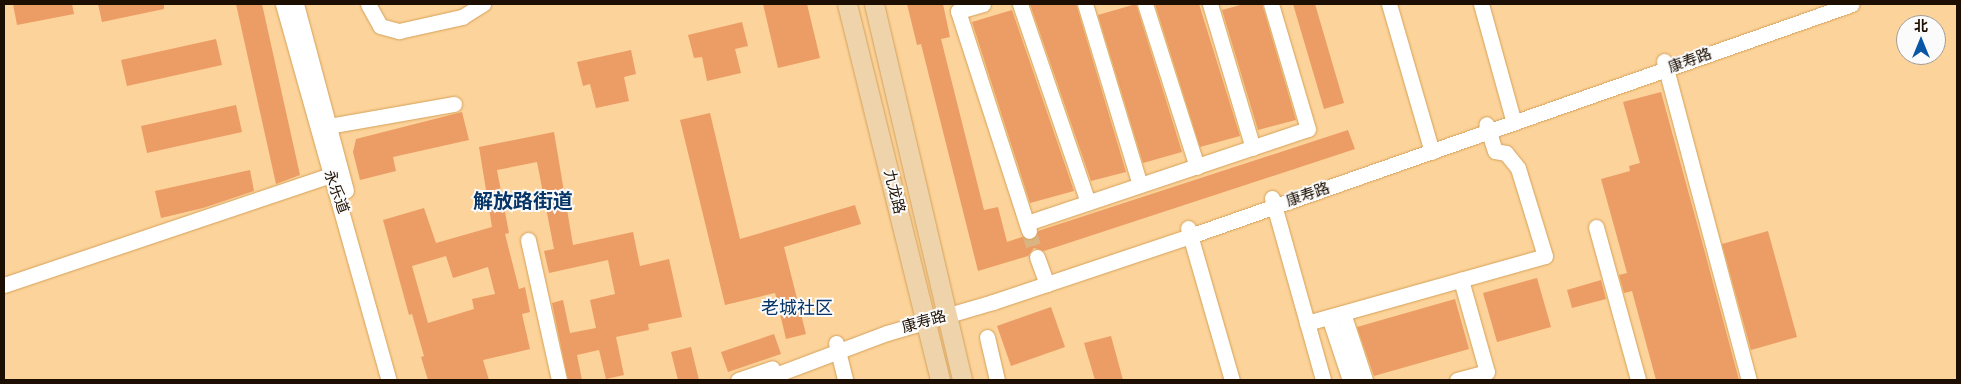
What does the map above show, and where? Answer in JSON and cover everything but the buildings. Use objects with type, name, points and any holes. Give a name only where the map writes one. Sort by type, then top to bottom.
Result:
[{"type":"main road","name":"九龙路","points":[[847,4],[940,380]]},
{"type":"main road","name":"九龙路","points":[[874,4],[948,311],[962,380]]},
{"type":"street","name":"永乐道","points":[[283,4],[336,173],[397,380]]},
{"type":"street","name":"永乐道","points":[[296,4],[328,126],[338,189],[389,380]]},
{"type":"street","points":[[368,4],[380,26],[399,31],[462,18],[483,4]]},
{"type":"street","points":[[983,4],[958,12],[1028,227],[1088,203],[1308,130],[1271,4]]},
{"type":"street","points":[[1020,4],[1088,203]]},
{"type":"street","points":[[1085,4],[1140,186]]},
{"type":"street","points":[[1145,4],[1197,167]]},
{"type":"street","points":[[1210,4],[1253,148]]},
{"type":"street","points":[[1389,4],[1431,148]]},
{"type":"street","points":[[1481,4],[1513,119]]},
{"type":"street","name":"康寿路","points":[[738,380],[1189,232],[1665,65],[1827,4]]},
{"type":"street","name":"康寿路","points":[[1665,65],[1852,4]]},
{"type":"street","points":[[1665,65],[1749,380]]},
{"type":"street","points":[[328,126],[454,104]]},
{"type":"street","points":[[1307,323],[1545,256],[1518,168],[1506,153],[1495,151],[1487,128]]},
{"type":"street","points":[[4,285],[336,173]]},
{"type":"street","points":[[1273,202],[1323,380]]},
{"type":"street","points":[[1596,227],[1638,380]]},
{"type":"street","points":[[1189,232],[1232,380]]},
{"type":"street","points":[[528,240],[559,380]]},
{"type":"street","points":[[1037,257],[1046,280]]},
{"type":"street","points":[[1457,380],[1488,372],[1462,280]]},
{"type":"street","points":[[1336,315],[1350,380]]},
{"type":"street","points":[[1336,315],[1365,380]]},
{"type":"street","points":[[987,337],[997,380]]},
{"type":"street","points":[[837,347],[845,380]]},
{"type":"street","name":"康寿路","points":[[762,380],[837,347]]},
{"type":"tunnel","points":[[1029,231],[1037,257]]},
{"type":"district","name":"解放路街道","points":[[523,201]]},
{"type":"district","name":"老城社区","points":[[797,308]]}]
